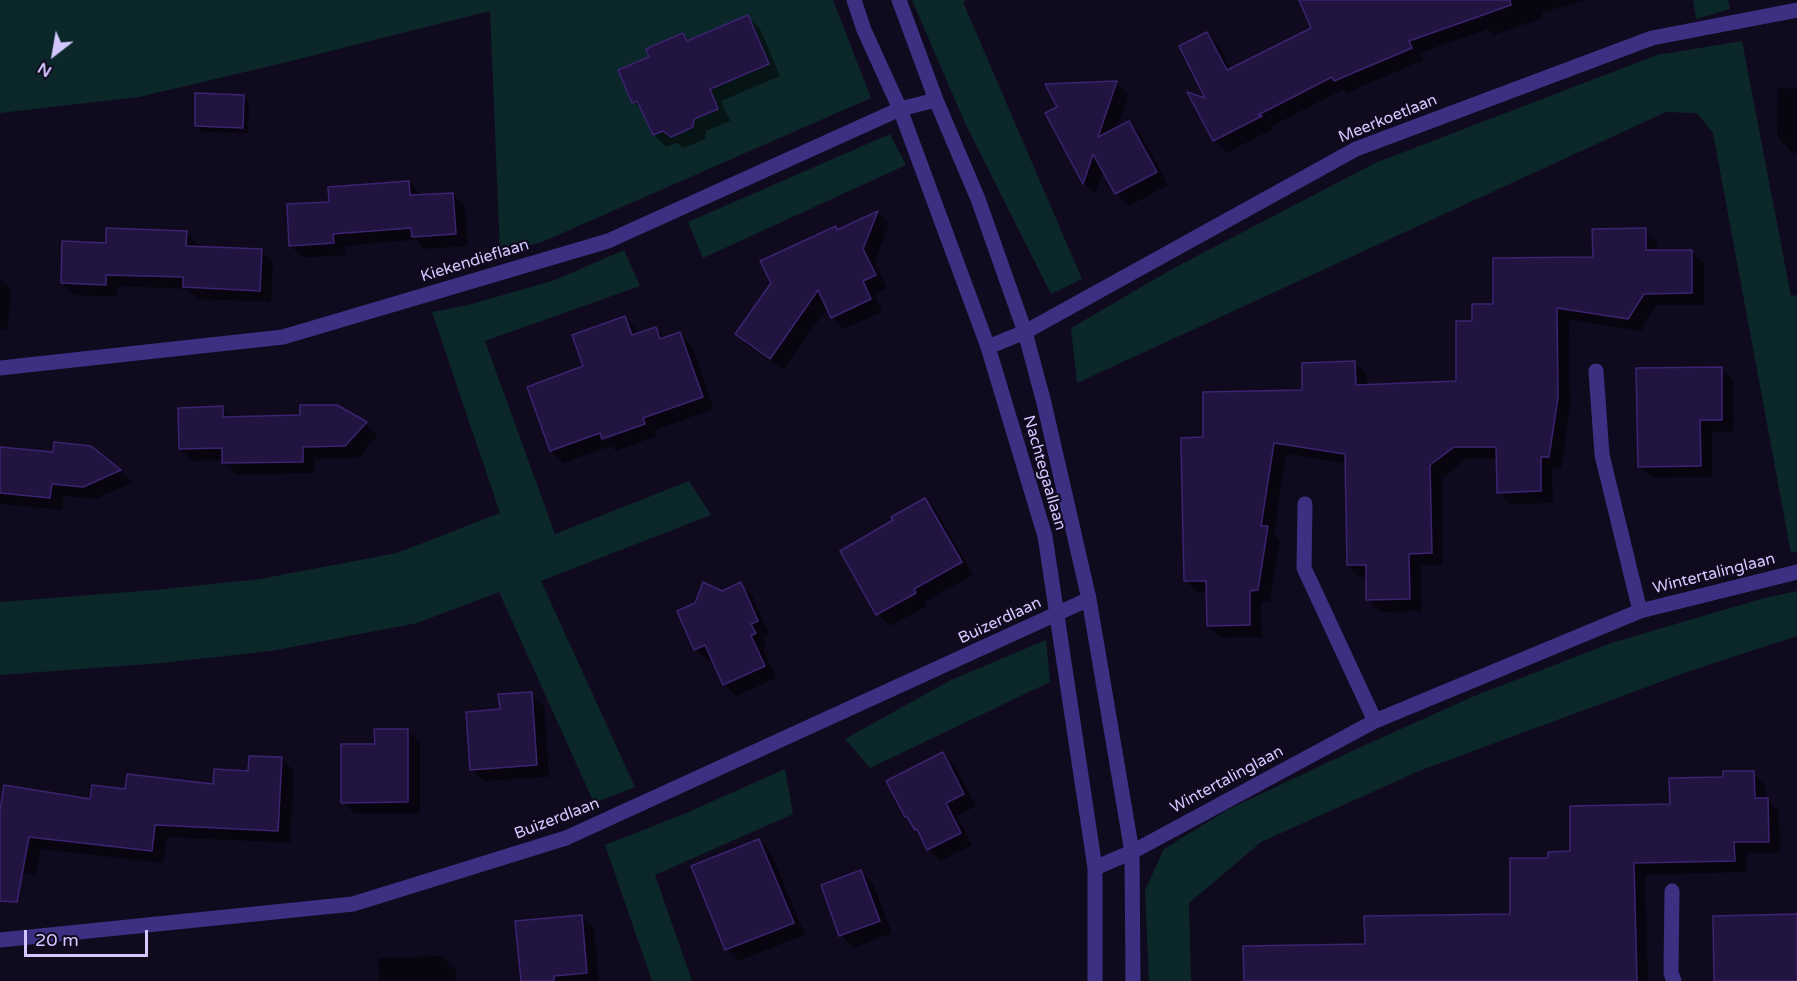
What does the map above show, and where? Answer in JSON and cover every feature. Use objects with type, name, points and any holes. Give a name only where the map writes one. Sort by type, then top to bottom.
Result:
[{"type":"street","name":"Nachtegaallaan","points":[[854,0],[864,30],[900,109],[988,347],[1045,536],[1095,868],[1095,981]]},
{"type":"street","name":"Nachtegaallaan","points":[[899,0],[936,100],[978,199],[1025,332],[1044,403],[1089,599],[1132,852],[1133,981]]},
{"type":"street","name":"Meerkoetlaan","points":[[988,347],[1025,332],[1356,149],[1652,38],[1797,10]]},
{"type":"street","name":"Kiekendieflaan","points":[[0,368],[283,337],[608,241],[900,109],[936,100]]},
{"type":"street","name":"Wintertalinglaan","points":[[1596,371],[1602,455],[1640,611]]},
{"type":"street","points":[[1305,504],[1304,568],[1376,721]]},
{"type":"street","name":"Wintertalinglaan","points":[[1095,868],[1132,852],[1376,721],[1640,611],[1797,573]]},
{"type":"street","name":"Buizerdlaan","points":[[0,940],[353,904],[566,838],[1089,599]]},
{"type":"street","points":[[1672,891],[1671,973],[1674,981]]},
{"type":"green space","points":[[0,0],[833,0],[871,98],[542,242],[500,253],[490,11],[139,97],[0,113]]},
{"type":"green space","points":[[912,0],[966,0],[963,2],[1082,279],[1051,294],[965,123]]},
{"type":"green space","points":[[1693,0],[1728,0],[1730,9],[1696,19]]},
{"type":"green space","points":[[1742,41],[1791,296],[1797,295],[1797,552],[1791,553],[1713,133],[1697,113],[1666,112],[1077,383],[1071,328],[1174,268],[1375,163],[1657,55]]},
{"type":"green space","points":[[890,134],[906,165],[703,258],[688,222]]},
{"type":"green space","points":[[624,250],[640,286],[485,341],[555,534],[689,481],[711,515],[541,581],[635,787],[594,803],[499,592],[417,623],[271,651],[162,663],[0,675],[0,602],[260,579],[397,553],[500,513],[432,312],[468,305],[555,280]]},
{"type":"green space","points":[[1797,591],[1797,636],[1690,671],[1419,771],[1261,842],[1189,903],[1191,981],[1149,981],[1145,890],[1164,849],[1227,810],[1472,697],[1611,643],[1761,599]]},
{"type":"green space","points":[[1046,640],[1050,682],[870,768],[845,739],[951,680]]},
{"type":"green space","points":[[785,769],[793,814],[655,875],[692,981],[652,981],[605,845],[684,814]]},
{"type":"building","points":[[1299,0],[1510,0],[1511,5],[1409,41],[1412,48],[1334,81],[1332,77],[1213,141],[1187,92],[1205,98],[1179,46],[1207,32],[1227,70],[1311,28]]},
{"type":"building","points":[[748,15],[769,64],[710,89],[718,109],[694,119],[693,127],[671,137],[663,131],[653,135],[637,101],[632,103],[618,70],[649,57],[646,49],[683,33],[687,41]]},
{"type":"building","points":[[1117,81],[1098,137],[1129,121],[1157,172],[1115,194],[1093,154],[1083,184],[1045,113],[1057,107],[1045,84]]},
{"type":"building","points":[[195,93],[244,95],[243,128],[195,126]]},
{"type":"building","points":[[409,181],[410,195],[453,193],[456,234],[412,237],[411,228],[333,234],[334,243],[289,246],[287,204],[329,202],[328,187]]},
{"type":"building","points":[[878,211],[863,249],[876,275],[863,281],[871,299],[831,318],[818,290],[770,359],[735,334],[771,283],[760,261],[836,226],[837,230]]},
{"type":"building","points":[[106,228],[187,231],[186,246],[262,249],[260,291],[183,287],[183,277],[106,275],[106,285],[61,283],[62,241],[106,243]]},
{"type":"building","points":[[1646,228],[1646,250],[1692,250],[1692,293],[1644,294],[1628,319],[1557,308],[1558,397],[1549,457],[1541,457],[1541,491],[1497,493],[1496,447],[1454,447],[1430,465],[1432,553],[1409,554],[1410,599],[1366,600],[1366,565],[1347,565],[1345,454],[1274,443],[1261,526],[1268,526],[1258,590],[1250,591],[1250,625],[1207,626],[1206,581],[1184,581],[1181,446],[1181,438],[1203,437],[1203,392],[1302,390],[1302,363],[1355,361],[1356,385],[1456,381],[1456,321],[1472,321],[1472,304],[1493,304],[1493,258],[1593,257],[1592,229]]},
{"type":"building","points":[[625,316],[632,335],[656,327],[660,339],[680,332],[703,397],[643,418],[645,424],[602,439],[600,433],[550,451],[527,387],[583,366],[572,335]]},
{"type":"building","points":[[1722,367],[1722,420],[1700,420],[1701,466],[1638,467],[1636,368]]},
{"type":"building","points":[[300,405],[337,405],[367,422],[345,446],[303,447],[303,462],[222,463],[222,448],[179,449],[178,408],[223,406],[223,417],[300,415]]},
{"type":"building","points":[[54,442],[91,446],[121,470],[83,487],[52,484],[50,498],[0,493],[0,447],[53,452]]},
{"type":"building","points":[[925,498],[962,562],[914,589],[916,593],[876,615],[840,551],[893,520],[891,517]]},
{"type":"building","points":[[703,582],[722,591],[741,582],[758,621],[751,624],[756,633],[751,636],[765,666],[723,685],[705,645],[694,650],[677,611],[695,603]]},
{"type":"building","points":[[532,692],[537,765],[470,770],[466,712],[500,709],[498,694]]},
{"type":"building","points":[[374,729],[408,729],[408,802],[341,803],[341,744],[375,744]]},
{"type":"building","points":[[943,752],[964,794],[946,803],[961,833],[927,850],[917,829],[915,830],[905,817],[886,781]]},
{"type":"building","points":[[249,756],[282,757],[278,831],[155,825],[152,851],[29,837],[17,902],[0,901],[0,810],[4,785],[90,799],[92,785],[125,789],[127,774],[213,784],[214,769],[248,771]]},
{"type":"building","points":[[1723,771],[1754,771],[1755,798],[1768,798],[1769,842],[1734,842],[1735,861],[1634,863],[1637,981],[1244,981],[1243,946],[1365,944],[1364,916],[1510,914],[1510,858],[1548,858],[1548,852],[1570,851],[1570,806],[1670,804],[1669,778],[1723,777]]},
{"type":"building","points":[[759,839],[794,923],[725,950],[691,866]]},
{"type":"building","points":[[861,870],[880,921],[839,936],[821,885]]},
{"type":"building","points":[[1797,914],[1797,981],[1714,981],[1713,916]]},
{"type":"building","points":[[582,915],[587,973],[554,976],[554,981],[521,981],[515,921]]}]
